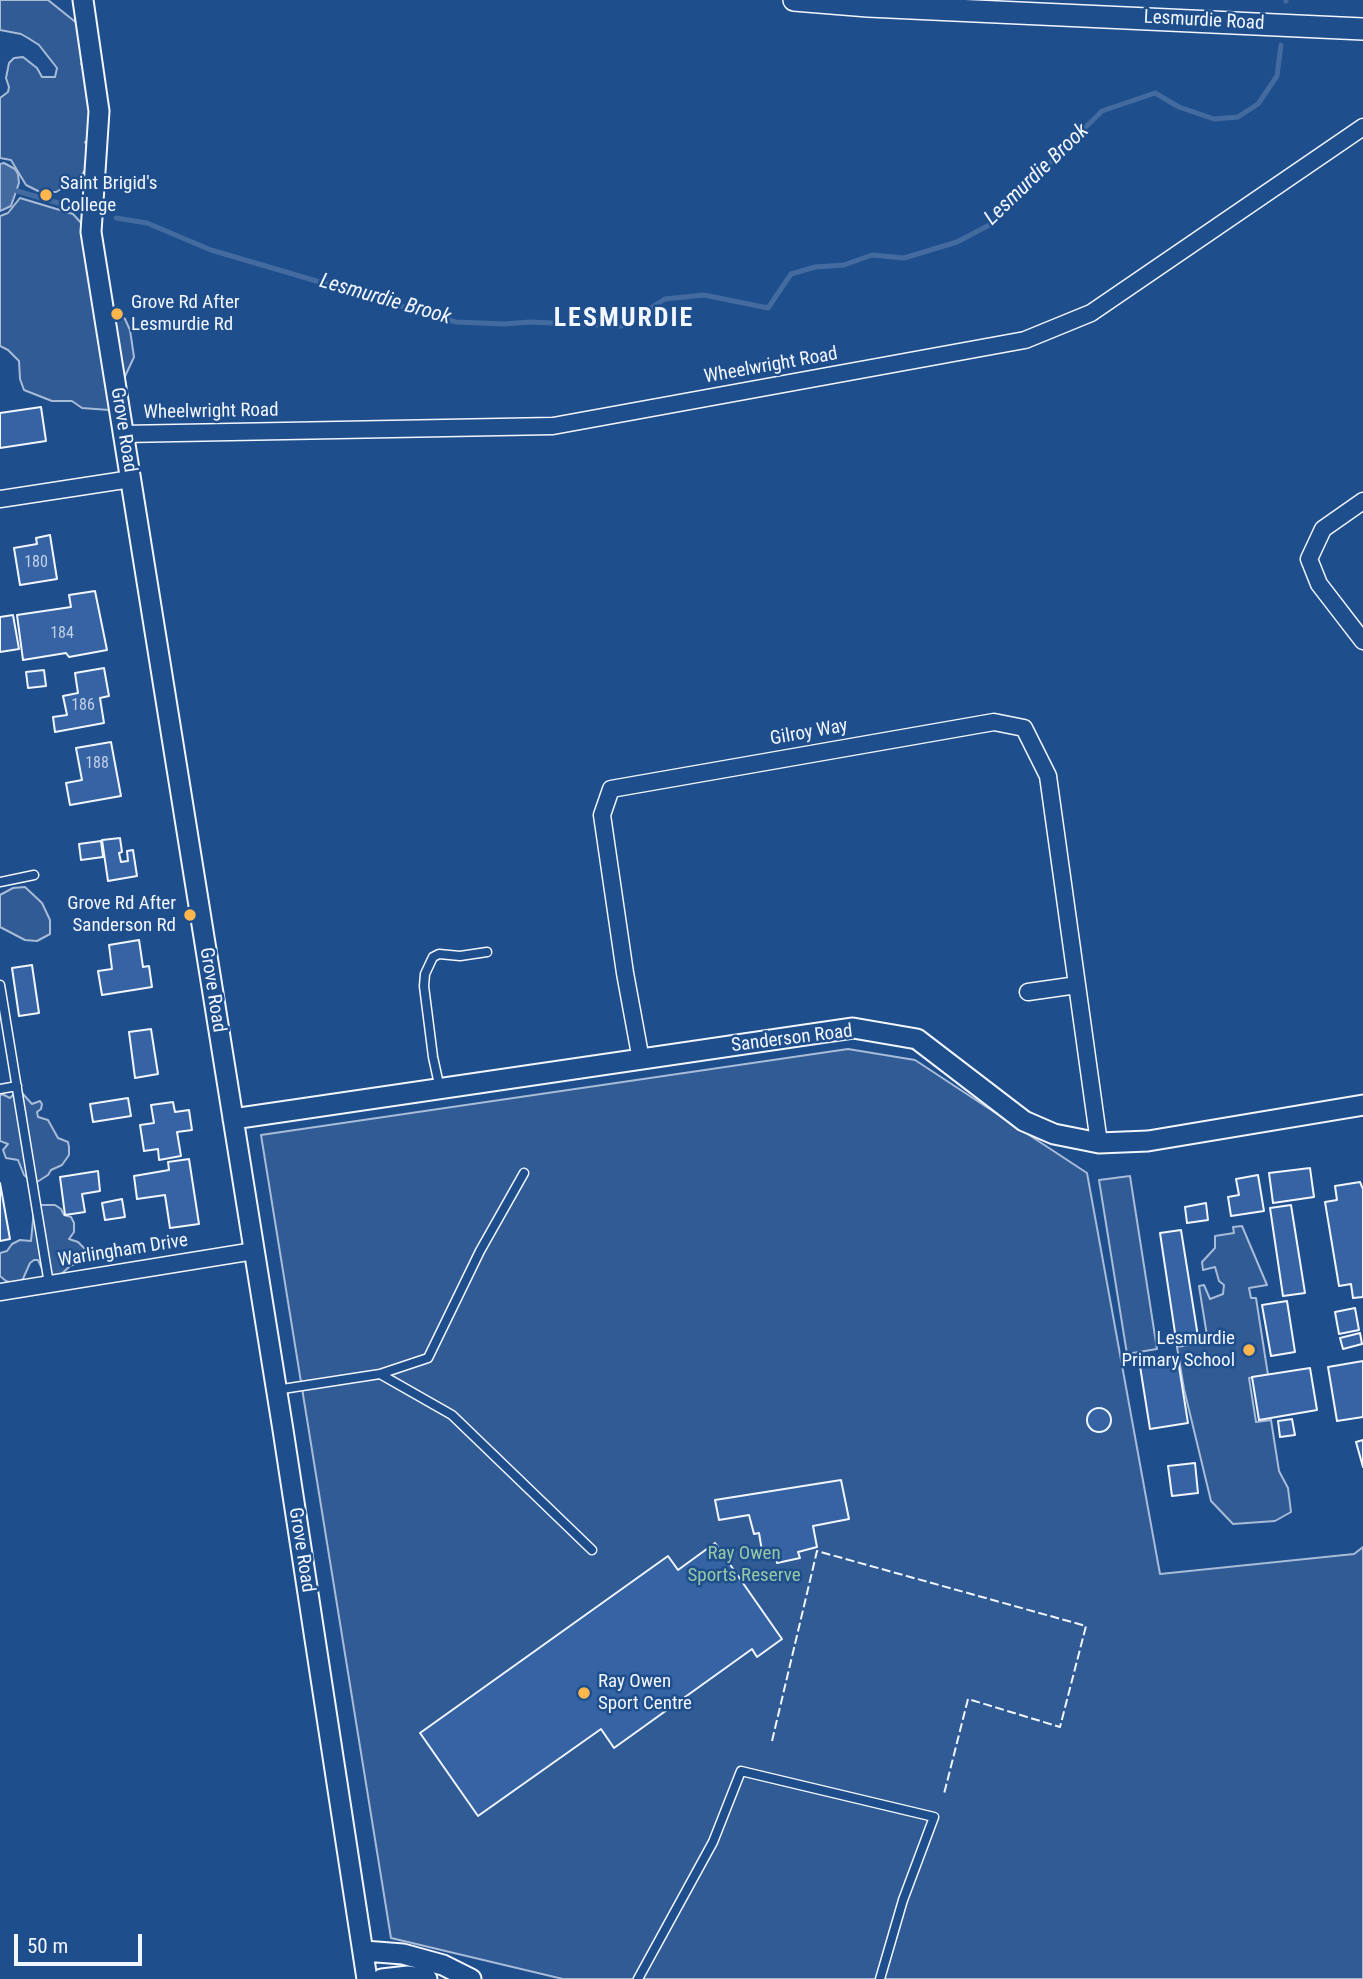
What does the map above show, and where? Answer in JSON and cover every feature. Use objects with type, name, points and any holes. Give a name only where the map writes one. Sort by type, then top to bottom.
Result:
[{"type":"main road","name":"Lesmurdie Road","points":[[794,0],[1363,29]]},
{"type":"street","name":"Grove Road","points":[[83,0],[99,111],[91,232],[367,1979]]},
{"type":"street","name":"Wheelwright Road","points":[[123,434],[553,426],[1025,340],[1091,313],[1363,127]]},
{"type":"street","points":[[0,499],[131,479]]},
{"type":"street","points":[[1363,501],[1323,530],[1309,559],[1319,584],[1363,640]]},
{"type":"street","name":"Gilroy Way","points":[[641,1060],[625,973],[602,815],[611,789],[994,722],[1024,727],[1048,776],[1099,1143]]},
{"type":"street","points":[[1028,992],[1077,985]]},
{"type":"street","name":"Sanderson Road","points":[[233,1119],[853,1028],[917,1039],[1024,1121],[1054,1134],[1099,1143],[1148,1140],[1363,1105]]},
{"type":"street","name":"Warlingham Drive","points":[[0,1292],[254,1251]]},
{"type":"street","points":[[364,1951],[403,1954],[443,1965],[471,1979]]},
{"type":"street","points":[[382,1979],[408,1976],[427,1979]]},
{"type":"lane","points":[[0,882],[34,875]]},
{"type":"lane","points":[[440,1089],[428,1018],[425,974],[433,957],[439,954],[460,956],[487,952]]},
{"type":"lane","points":[[0,985],[49,1284]]},
{"type":"lane","points":[[0,1089],[17,1086]]},
{"type":"lane","points":[[276,1390],[380,1374],[428,1358],[480,1251],[524,1173]]},
{"type":"lane","points":[[380,1374],[452,1415],[592,1550]]},
{"type":"lane","points":[[638,1979],[713,1842],[741,1771],[934,1817],[903,1900],[880,1979]]},
{"type":"shaded area","points":[[0,0],[48,0],[78,24],[85,60],[81,64],[87,72],[94,136],[85,142],[90,151],[89,164],[79,179],[56,192],[40,192],[26,185],[11,160],[0,158],[0,98],[8,92],[6,78],[9,63],[14,58],[23,57],[37,68],[42,77],[55,77],[57,68],[39,45],[21,34],[0,30]]},
{"type":"shaded area","points":[[4,163],[15,169],[19,183],[11,206],[0,211],[0,164]]},
{"type":"shaded area","points":[[20,198],[73,214],[82,224],[105,299],[125,319],[130,330],[134,357],[121,385],[120,404],[109,410],[82,408],[72,401],[52,401],[24,390],[19,361],[0,346],[0,216],[8,213]]},
{"type":"shaded area","points":[[25,887],[42,903],[50,920],[50,934],[37,941],[25,940],[0,927],[0,895],[13,888]]},
{"type":"shaded area","name":"Ray Owen Sports Reserve","points":[[848,1049],[915,1060],[1087,1173],[1160,1574],[1354,1554],[1363,1547],[1363,1979],[563,1979],[391,1938],[261,1135]]},
{"type":"shaded area","points":[[22,1093],[32,1104],[40,1101],[42,1104],[37,1112],[38,1117],[48,1120],[58,1138],[68,1142],[69,1147],[69,1155],[62,1165],[37,1182],[32,1182],[24,1175],[18,1160],[6,1158],[3,1150],[8,1144],[0,1141],[0,1096],[2,1094],[10,1098],[14,1094]]},
{"type":"shaded area","points":[[1130,1176],[1157,1349],[1127,1354],[1099,1180]]},
{"type":"shaded area","points":[[42,1205],[55,1205],[64,1215],[71,1217],[74,1232],[69,1239],[78,1242],[85,1249],[85,1260],[70,1266],[56,1279],[45,1275],[38,1260],[34,1260],[22,1281],[6,1281],[0,1276],[0,1253],[7,1251],[12,1244],[20,1240],[31,1241],[34,1210]]},
{"type":"shaded area","points":[[1242,1226],[1267,1285],[1249,1288],[1251,1298],[1256,1298],[1268,1375],[1249,1378],[1256,1422],[1271,1420],[1279,1471],[1288,1488],[1291,1512],[1275,1521],[1233,1524],[1211,1501],[1184,1389],[1177,1347],[1208,1342],[1199,1286],[1204,1285],[1210,1299],[1223,1294],[1224,1285],[1219,1281],[1215,1267],[1203,1270],[1202,1262],[1215,1248],[1215,1236],[1234,1233],[1233,1227]]},
{"type":"building","points":[[41,407],[46,441],[0,448],[0,413]]},
{"type":"building","points":[[50,535],[57,579],[20,585],[14,548],[37,544],[36,538]]},
{"type":"building","points":[[95,591],[107,650],[69,657],[66,653],[23,660],[17,615],[71,607],[69,595]]},
{"type":"building","points":[[13,615],[19,649],[0,652],[0,617]]},
{"type":"building","points":[[104,668],[109,696],[100,698],[104,723],[55,732],[53,717],[67,715],[63,696],[78,693],[75,673]]},
{"type":"building","points":[[44,670],[46,686],[28,688],[26,672]]},
{"type":"building","points":[[111,742],[121,796],[70,805],[66,783],[82,780],[76,748]]},
{"type":"building","points":[[120,838],[121,862],[128,861],[127,851],[133,850],[137,876],[108,881],[102,840]]},
{"type":"building","points":[[101,841],[103,857],[81,860],[79,844]]},
{"type":"building","points":[[139,940],[143,967],[149,966],[152,987],[102,995],[98,971],[112,969],[109,945]]},
{"type":"building","points":[[32,965],[39,1013],[19,1016],[12,968]]},
{"type":"building","points":[[151,1029],[158,1074],[135,1078],[129,1032]]},
{"type":"building","points":[[128,1098],[131,1116],[93,1122],[90,1104]]},
{"type":"building","points":[[173,1102],[175,1112],[189,1110],[192,1130],[177,1132],[181,1156],[159,1160],[158,1149],[144,1151],[140,1125],[154,1123],[151,1105]]},
{"type":"building","points":[[189,1159],[199,1224],[170,1228],[165,1195],[137,1199],[134,1176],[169,1170],[168,1162]]},
{"type":"building","points":[[1310,1168],[1314,1197],[1273,1203],[1269,1173]]},
{"type":"building","points":[[98,1171],[100,1191],[82,1194],[85,1212],[65,1215],[60,1177]]},
{"type":"building","points":[[1258,1175],[1264,1211],[1231,1216],[1228,1197],[1239,1195],[1236,1179]]},
{"type":"building","points":[[1360,1182],[1363,1189],[1363,1297],[1353,1298],[1351,1284],[1339,1286],[1325,1202],[1337,1200],[1335,1186]]},
{"type":"building","points":[[0,1183],[10,1239],[0,1241]]},
{"type":"building","points":[[122,1199],[125,1217],[105,1220],[102,1203]]},
{"type":"building","points":[[1206,1203],[1208,1220],[1187,1223],[1185,1207]]},
{"type":"building","points":[[1291,1205],[1305,1293],[1283,1296],[1270,1208]]},
{"type":"building","points":[[1181,1230],[1199,1343],[1177,1346],[1160,1233]]},
{"type":"building","points":[[1287,1301],[1295,1352],[1271,1356],[1262,1305]]},
{"type":"building","points":[[1355,1308],[1359,1330],[1339,1334],[1335,1312]]},
{"type":"building","points":[[1360,1333],[1362,1344],[1343,1349],[1340,1338]]},
{"type":"building","points":[[1178,1360],[1188,1423],[1150,1429],[1140,1366]]},
{"type":"building","points":[[1363,1361],[1363,1417],[1337,1421],[1328,1367]]},
{"type":"building","points":[[1310,1368],[1317,1410],[1259,1420],[1252,1377]]},
{"type":"building","points":[[1099,1408],[1110,1415],[1111,1420],[1104,1431],[1099,1432],[1088,1425],[1087,1420],[1094,1409]]},
{"type":"building","points":[[1292,1419],[1295,1435],[1280,1437],[1278,1421]]},
{"type":"building","points":[[1363,1440],[1363,1467],[1356,1442]]},
{"type":"building","points":[[1195,1463],[1198,1493],[1172,1496],[1168,1466]]},
{"type":"building","points":[[841,1480],[849,1519],[813,1526],[817,1547],[798,1552],[800,1558],[777,1563],[776,1556],[763,1557],[759,1533],[754,1534],[749,1515],[719,1520],[715,1500]]},
{"type":"building","name":"Ray Owen Sport Centre","points":[[715,1543],[782,1639],[757,1657],[752,1649],[614,1748],[601,1729],[478,1816],[420,1733],[668,1556],[678,1570]]},
{"type":"waterway","name":"Lesmurdie Brook","points":[[116,218],[147,223],[211,250],[456,322],[622,326],[665,299],[704,295],[768,308],[791,274],[815,267],[844,265],[872,255],[904,258],[957,242],[995,222],[996,216],[1102,111],[1155,93],[1179,107],[1214,119],[1238,117],[1258,104],[1277,76],[1281,45]]},
{"type":"waterway","name":"Lesmurdie Brook","points":[[17,191],[62,204]]},
{"type":"fence","points":[[772,1741],[817,1551],[1086,1626],[1060,1727],[968,1699],[944,1794]]},
{"type":"place","name":"Saint Brigid's College","points":[[46,195]]},
{"type":"place","name":"Grove Rd After Lesmurdie Rd","points":[[117,314]]},
{"type":"place","name":"Grove Rd After Sanderson Rd","points":[[190,915]]},
{"type":"place","name":"Lesmurdie Primary School","points":[[1249,1350]]},
{"type":"place","name":"Ray Owen Sport Centre","points":[[584,1693]]},
{"type":"district","name":"LESMURDIE","points":[[624,319]]}]
